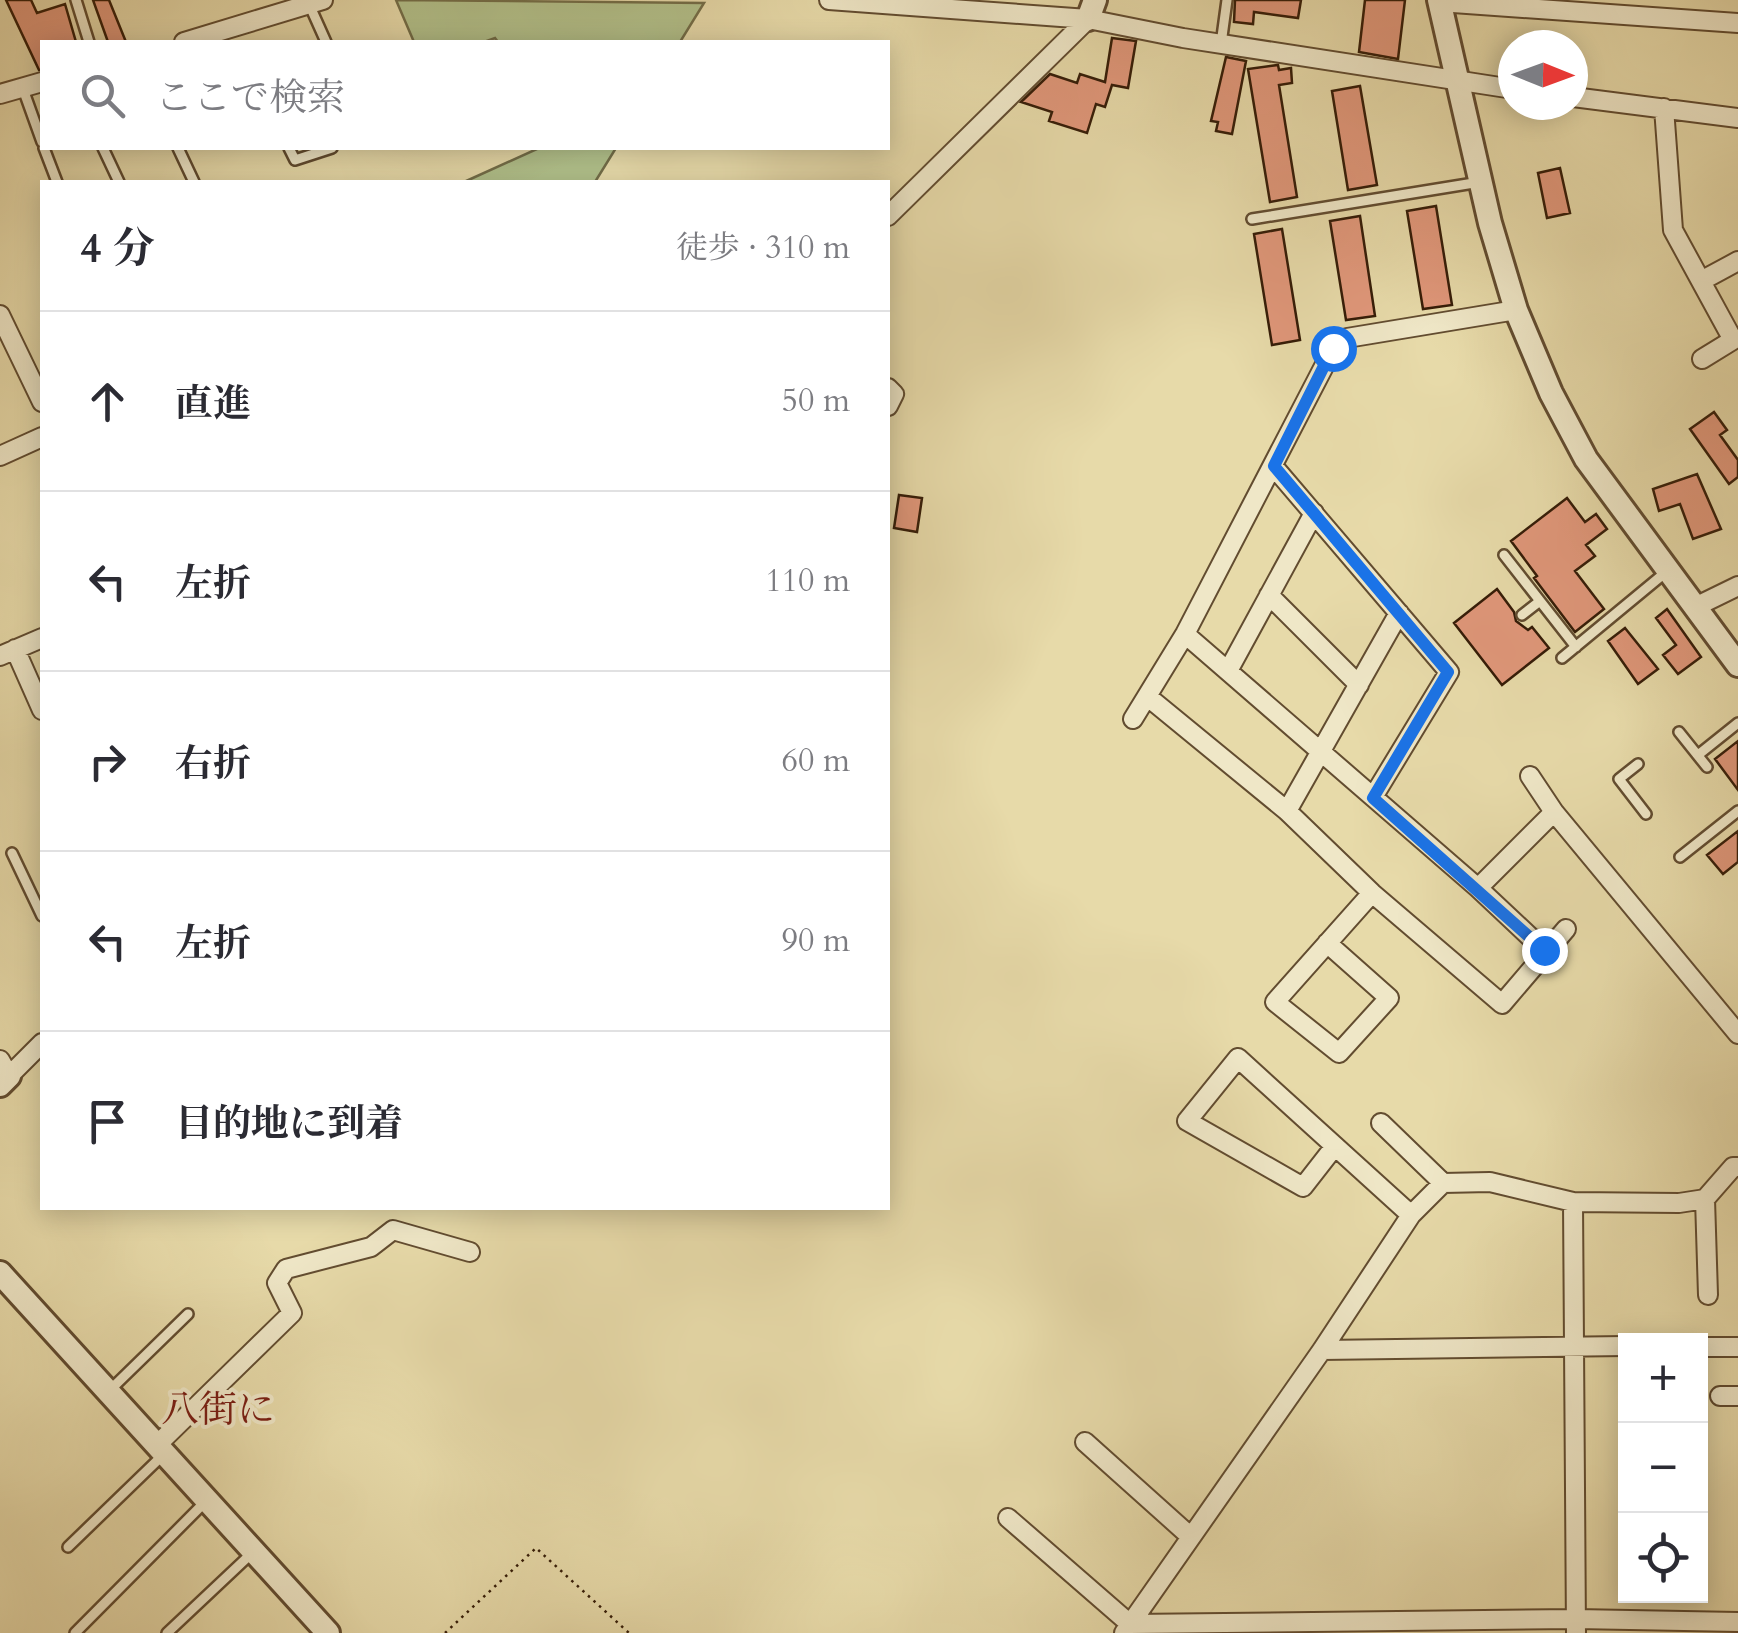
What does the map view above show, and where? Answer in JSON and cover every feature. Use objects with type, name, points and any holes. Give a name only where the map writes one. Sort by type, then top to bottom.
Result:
[{"type":"street","points":[[829,0],[1091,10],[1221,44],[1498,87]]},
{"type":"street","points":[[1738,23],[1439,1],[1480,182],[1516,310],[1551,393],[1586,460],[1738,665]]},
{"type":"street","points":[[200,40],[241,35],[316,2]]},
{"type":"street","points":[[890,214],[1091,10]]},
{"type":"street","points":[[0,94],[40,83]]},
{"type":"street","points":[[1588,98],[1738,118]]},
{"type":"street","points":[[1664,108],[1674,230],[1733,340],[1702,360]]},
{"type":"street","points":[[1702,281],[1738,261]]},
{"type":"street","points":[[1132,718],[1186,634],[1333,348],[1346,338],[1516,310]]},
{"type":"street","points":[[0,314],[40,398]]},
{"type":"street","points":[[0,456],[40,438]]},
{"type":"street","points":[[1274,466],[1448,672],[1373,798]]},
{"type":"street","points":[[1228,671],[1314,513]]},
{"type":"street","points":[[1695,607],[1738,586]]},
{"type":"street","points":[[1269,595],[1359,684]]},
{"type":"street","points":[[1287,811],[1399,613]]},
{"type":"street","points":[[1186,634],[1544,950]]},
{"type":"street","points":[[40,639],[8,652],[40,707]]},
{"type":"street","points":[[1148,697],[1287,811],[1372,893],[1502,1004],[1544,950],[1566,929]]},
{"type":"street","points":[[1530,776],[1554,812],[1738,1034]]},
{"type":"street","points":[[1478,888],[1554,812]]},
{"type":"street","points":[[1327,943],[1389,998],[1339,1053],[1274,1002],[1327,943],[1372,893]]},
{"type":"street","points":[[3,1074],[40,1046]]},
{"type":"street","points":[[1335,1146],[1304,1187],[1187,1121],[1238,1058],[1411,1214]]},
{"type":"street","points":[[1381,1123],[1443,1183]]},
{"type":"street","points":[[1127,1628],[1322,1350],[1411,1214],[1443,1183],[1490,1182],[1573,1202],[1678,1203],[1705,1199],[1738,1167]]},
{"type":"street","points":[[1705,1199],[1708,1295]]},
{"type":"street","points":[[1573,1202],[1576,1626]]},
{"type":"street","points":[[161,1449],[292,1314],[277,1284],[286,1269],[371,1247],[393,1230],[470,1252]]},
{"type":"street","points":[[0,1273],[321,1630]]},
{"type":"street","points":[[1322,1350],[1618,1346]]},
{"type":"street","points":[[1708,1347],[1738,1347]]},
{"type":"street","points":[[1084,1442],[1191,1537]]},
{"type":"street","points":[[1008,1518],[1127,1628],[1738,1622]]},
{"type":"lane","points":[[76,0],[88,40]]},
{"type":"lane","points":[[1221,44],[1227,0]]},
{"type":"lane","points":[[316,2],[326,40]]},
{"type":"lane","points":[[22,88],[40,137]]},
{"type":"lane","points":[[45,150],[56,180]]},
{"type":"lane","points":[[104,150],[118,180]]},
{"type":"lane","points":[[179,150],[193,180]]},
{"type":"lane","points":[[291,150],[295,160],[326,150]]},
{"type":"lane","points":[[1252,219],[1480,182]]},
{"type":"lane","points":[[1504,555],[1576,647]]},
{"type":"lane","points":[[1562,658],[1666,572]]},
{"type":"lane","points":[[1522,615],[1540,601]]},
{"type":"lane","points":[[1698,755],[1738,724]]},
{"type":"lane","points":[[1679,732],[1707,768]]},
{"type":"lane","points":[[1638,764],[1619,779],[1646,814]]},
{"type":"lane","points":[[1680,857],[1738,811]]},
{"type":"lane","points":[[12,853],[40,912]]},
{"type":"lane","points":[[108,1392],[188,1314]]},
{"type":"lane","points":[[68,1547],[161,1449]]},
{"type":"lane","points":[[76,1633],[207,1500]]},
{"type":"lane","points":[[167,1633],[254,1552]]},
{"type":"path","points":[[445,1633],[536,1548],[630,1633]]},
{"type":"green space","points":[[396,0],[704,3],[681,40],[413,40]]},
{"type":"green space","points":[[535,150],[615,150],[596,180],[468,180]]},
{"type":"building","points":[[6,0],[31,0],[37,13],[65,4],[75,40],[40,40],[39,70]]},
{"type":"building","points":[[93,0],[109,0],[125,40],[107,40]]},
{"type":"building","points":[[1235,0],[1301,0],[1298,18],[1254,12],[1253,24],[1234,22]]},
{"type":"building","points":[[1365,0],[1405,0],[1398,59],[1359,52]]},
{"type":"building","points":[[1112,38],[1136,41],[1128,88],[1112,85],[1105,107],[1096,104],[1087,133],[1049,121],[1052,112],[1021,102],[1050,74],[1077,83],[1080,74],[1105,82]]},
{"type":"building","points":[[1226,57],[1246,61],[1232,134],[1216,131],[1218,122],[1211,121]]},
{"type":"building","points":[[1278,65],[1279,70],[1291,68],[1292,83],[1279,85],[1297,197],[1270,202],[1248,69]]},
{"type":"building","points":[[1360,86],[1377,185],[1348,190],[1332,91]]},
{"type":"building","points":[[1560,168],[1570,213],[1547,218],[1538,173]]},
{"type":"building","points":[[1436,206],[1452,305],[1423,309],[1407,211]]},
{"type":"building","points":[[1360,216],[1375,316],[1346,320],[1330,221]]},
{"type":"building","points":[[1282,229],[1300,340],[1272,345],[1254,234]]},
{"type":"building","points":[[1714,412],[1727,430],[1720,435],[1738,460],[1738,477],[1729,484],[1690,429]]},
{"type":"building","points":[[1697,474],[1721,529],[1693,539],[1680,504],[1659,511],[1653,489]]},
{"type":"building","points":[[899,495],[922,498],[917,532],[894,528]]},
{"type":"building","points":[[1567,498],[1585,522],[1596,514],[1607,529],[1586,545],[1595,556],[1575,571],[1604,609],[1575,632],[1511,541]]},
{"type":"building","points":[[1497,589],[1516,621],[1528,630],[1532,627],[1549,648],[1502,685],[1454,623]]},
{"type":"building","points":[[1667,609],[1701,657],[1678,674],[1663,655],[1676,645],[1656,618]]},
{"type":"building","points":[[1625,628],[1658,669],[1638,684],[1608,641]]},
{"type":"building","points":[[1738,741],[1738,790],[1715,759]]},
{"type":"building","points":[[1738,831],[1738,862],[1723,874],[1707,855]]},
{"type":"district","name":"八街に","points":[[218,1410]]},
{"type":"route","points":[[1333,348],[1274,466],[1448,672],[1373,798],[1544,950]]}]
